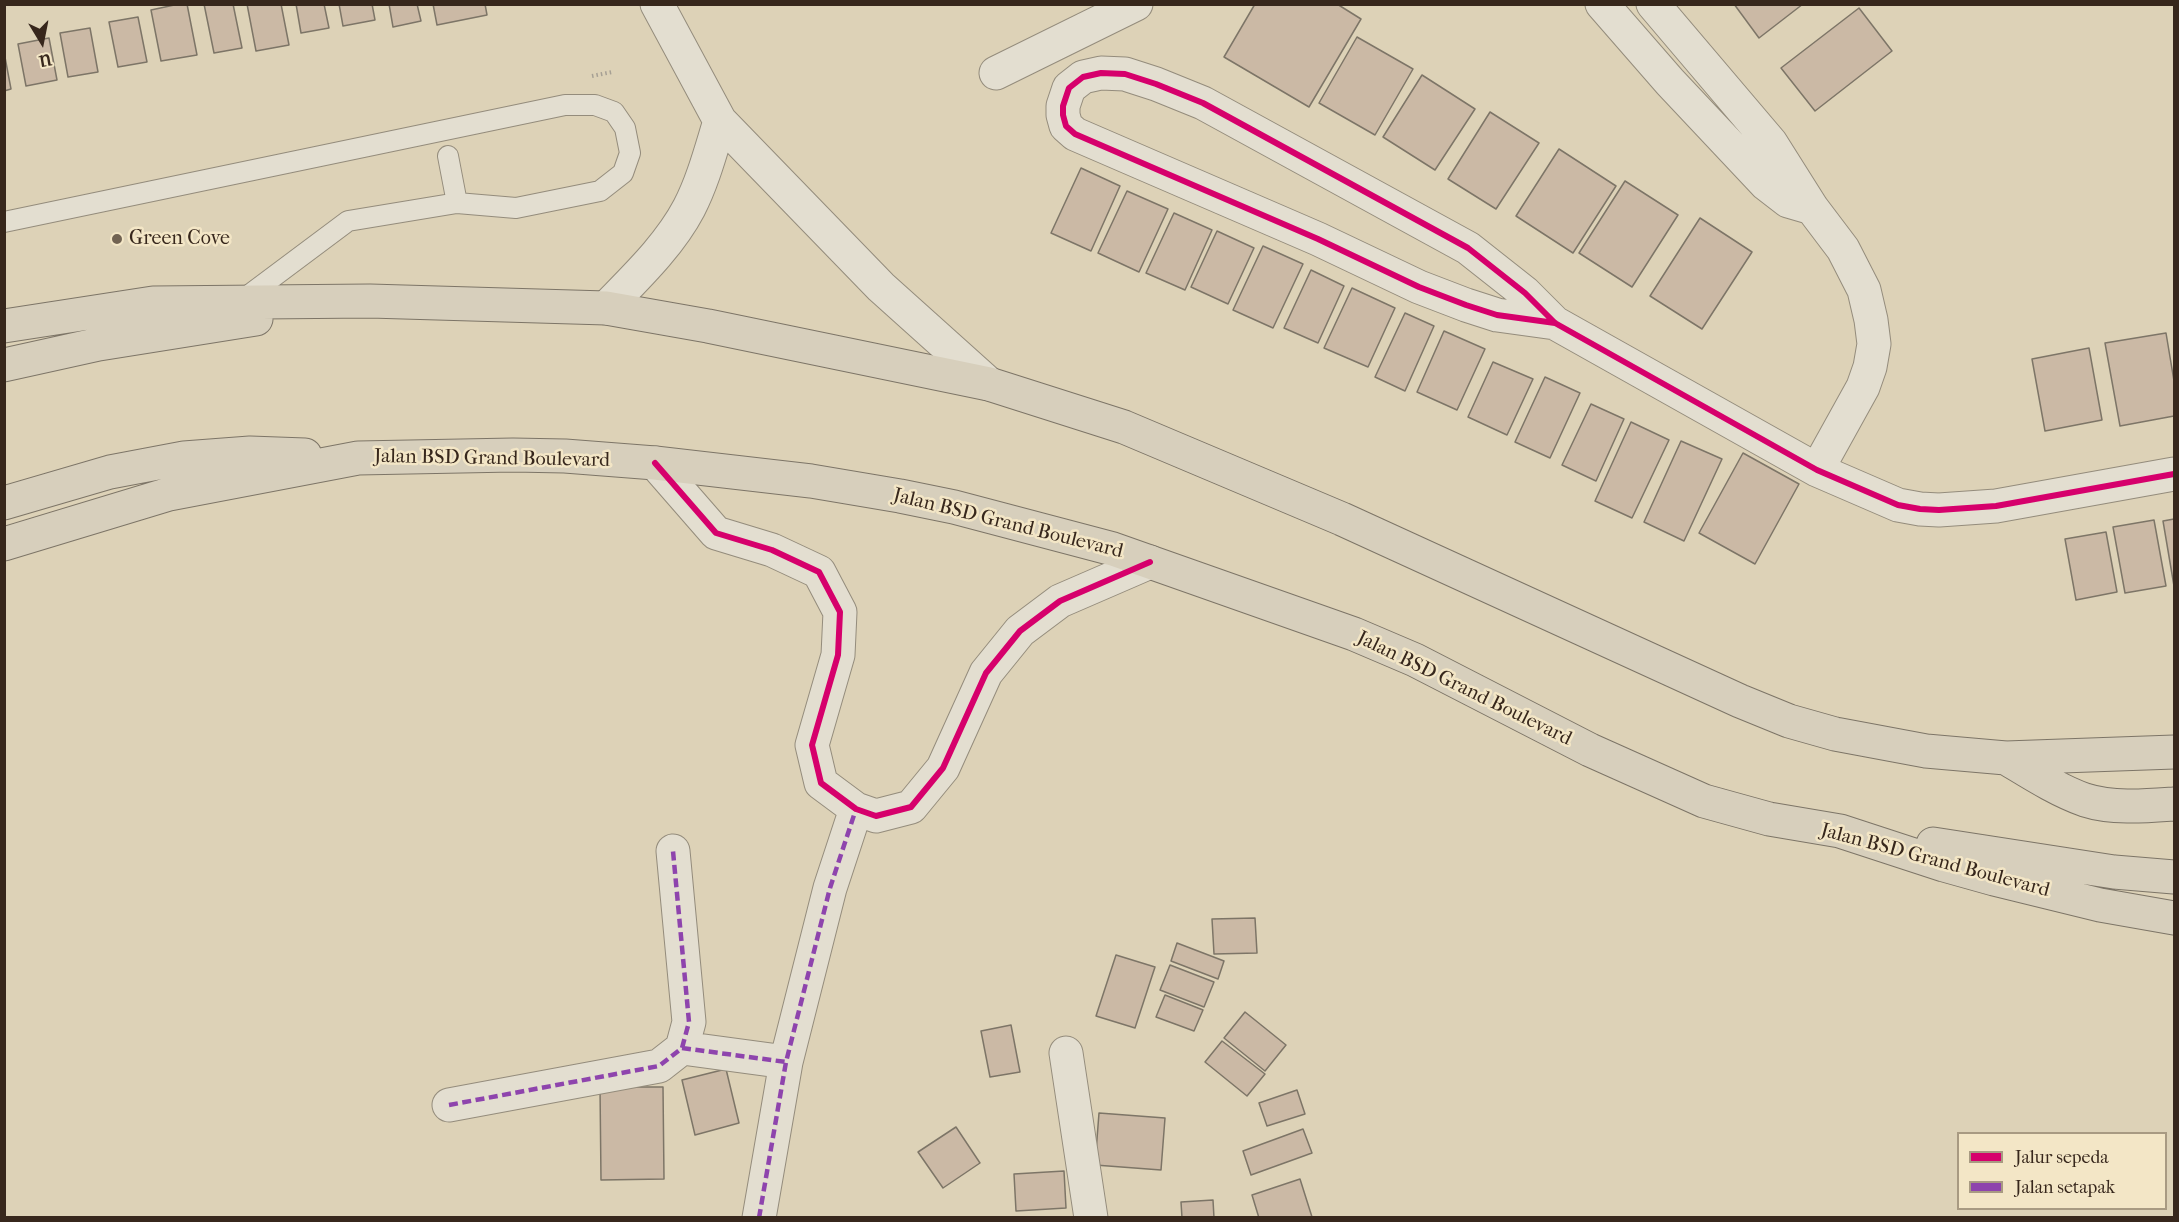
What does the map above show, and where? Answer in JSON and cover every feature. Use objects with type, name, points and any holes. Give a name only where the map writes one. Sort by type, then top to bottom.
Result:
[{"type":"main road","points":[[4,365],[99,344],[370,301]]},
{"type":"main road","points":[[4,326],[153,303],[370,301],[606,308],[708,326],[989,384],[1124,428],[1310,505],[1740,701],[1789,721],[1834,734],[1905,747],[2006,758],[2175,752]]},
{"type":"main road","points":[[4,502],[110,472],[184,458],[250,453],[358,458]]},
{"type":"main road","name":"Jalan BSD Grand Boulevard","points":[[4,544],[169,495],[358,458],[523,455],[655,463],[811,481],[900,496],[1113,549],[1286,609],[1415,660],[1590,750],[1704,801],[1769,819],[1840,831],[1994,879],[2100,905],[2175,918]]},
{"type":"main road","points":[[2006,758],[2057,788],[2086,800],[2121,805],[2175,804]]},
{"type":"main road","points":[[1840,831],[2114,872],[2175,877]]},
{"type":"street","points":[[657,4],[720,121],[881,287],[989,384]]},
{"type":"street","points":[[996,73],[1136,4]]},
{"type":"street","points":[[1653,4],[1771,143],[1812,208],[1844,249],[1859,277],[1868,305],[1874,344],[1870,367],[1863,387],[1817,470]]},
{"type":"street","points":[[1612,8],[1670,82],[1766,184],[1788,201],[1812,208]]},
{"type":"street","points":[[1555,323],[1497,315],[1428,291],[1318,239],[1075,134],[1066,126],[1063,115],[1069,88],[1091,74],[1125,74],[1203,103],[1468,248],[1525,293],[1555,323],[1817,470],[1898,504],[1920,509],[1940,510],[1996,506],[2175,474]]},
{"type":"street","points":[[606,308],[641,272],[688,211],[699,186],[720,121]]},
{"type":"street","points":[[655,463],[716,533],[772,550],[819,572],[840,612],[838,655],[812,745],[821,783],[856,809],[876,816],[911,807],[944,768],[986,673],[1020,631],[1060,601],[1150,562]]},
{"type":"street","points":[[759,1218],[786,1062],[830,888],[856,809]]},
{"type":"street","points":[[449,1105],[659,1066],[682,1048],[689,1022],[673,851]]},
{"type":"street","points":[[682,1048],[786,1062]]},
{"type":"street","points":[[1066,1053],[1091,1218]]},
{"type":"lane","points":[[4,222],[565,105],[595,105],[614,112],[626,128],[630,153],[623,173],[600,191],[516,208],[457,203],[348,221],[239,303]]},
{"type":"lane","points":[[448,156],[457,203]]},
{"type":"building","points":[[187,4],[197,55],[161,61],[151,10]]},
{"type":"building","points":[[204,4],[233,4],[242,48],[214,53]]},
{"type":"building","points":[[247,4],[281,4],[289,45],[256,51]]},
{"type":"building","points":[[296,4],[324,4],[329,28],[301,33]]},
{"type":"building","points":[[339,4],[372,4],[375,20],[343,26]]},
{"type":"building","points":[[389,4],[417,4],[421,21],[393,27]]},
{"type":"building","points":[[433,4],[485,4],[487,15],[437,25]]},
{"type":"building","points":[[1255,4],[1337,4],[1361,19],[1309,107],[1224,57]]},
{"type":"building","points":[[1734,4],[1803,4],[1759,38]]},
{"type":"building","points":[[1859,8],[1892,51],[1815,111],[1781,68]]},
{"type":"building","points":[[138,17],[147,62],[118,67],[109,22]]},
{"type":"building","points":[[90,28],[98,72],[68,77],[60,33]]},
{"type":"building","points":[[1357,37],[1413,69],[1375,135],[1319,103]]},
{"type":"building","points":[[49,38],[57,80],[26,86],[18,44]]},
{"type":"building","points":[[4,52],[11,89],[4,91]]},
{"type":"building","points":[[1422,75],[1475,109],[1435,170],[1383,137]]},
{"type":"building","points":[[1490,112],[1539,143],[1496,209],[1448,179]]},
{"type":"building","points":[[1559,149],[1616,186],[1573,253],[1516,216]]},
{"type":"building","points":[[1081,168],[1120,186],[1091,251],[1051,233]]},
{"type":"building","points":[[1625,181],[1678,215],[1632,287],[1579,253]]},
{"type":"building","points":[[1127,191],[1168,209],[1139,272],[1098,253]]},
{"type":"building","points":[[1174,213],[1212,230],[1185,290],[1146,273]]},
{"type":"building","points":[[1700,218],[1752,252],[1702,329],[1650,296]]},
{"type":"building","points":[[1217,231],[1254,248],[1228,304],[1191,287]]},
{"type":"building","points":[[1263,246],[1303,264],[1273,328],[1233,310]]},
{"type":"building","points":[[1311,270],[1344,286],[1318,343],[1284,328]]},
{"type":"building","points":[[1352,288],[1395,308],[1368,367],[1324,348]]},
{"type":"building","points":[[1405,313],[1434,326],[1405,391],[1375,377]]},
{"type":"building","points":[[1444,331],[1485,349],[1457,410],[1417,392]]},
{"type":"building","points":[[2166,333],[2174,381],[2174,416],[2120,426],[2105,343]]},
{"type":"building","points":[[2089,348],[2102,420],[2045,431],[2032,359]]},
{"type":"building","points":[[1493,362],[1533,379],[1507,435],[1468,417]]},
{"type":"building","points":[[1545,377],[1580,393],[1550,458],[1515,442]]},
{"type":"building","points":[[1591,404],[1624,419],[1596,481],[1562,465]]},
{"type":"building","points":[[1631,422],[1669,440],[1632,518],[1595,501]]},
{"type":"building","points":[[1681,441],[1722,459],[1684,541],[1644,522]]},
{"type":"building","points":[[1743,453],[1799,484],[1755,564],[1699,533]]},
{"type":"building","points":[[2174,519],[2174,586],[2163,521]]},
{"type":"building","points":[[2154,520],[2166,586],[2125,593],[2113,527]]},
{"type":"building","points":[[2106,532],[2117,592],[2076,600],[2065,539]]},
{"type":"building","points":[[1255,918],[1257,953],[1214,954],[1212,919]]},
{"type":"building","points":[[1177,943],[1224,961],[1218,979],[1171,961]]},
{"type":"building","points":[[1116,955],[1155,967],[1135,1028],[1096,1016]]},
{"type":"building","points":[[1170,965],[1214,982],[1204,1007],[1160,990]]},
{"type":"building","points":[[1165,995],[1203,1010],[1194,1031],[1156,1017]]},
{"type":"building","points":[[1245,1012],[1286,1045],[1265,1071],[1224,1038]]},
{"type":"building","points":[[1011,1025],[1020,1072],[990,1077],[981,1031]]},
{"type":"building","points":[[1222,1041],[1265,1074],[1247,1096],[1205,1062]]},
{"type":"building","points":[[726,1069],[739,1123],[695,1135],[682,1080]]},
{"type":"building","points":[[600,1087],[663,1087],[664,1179],[601,1180]]},
{"type":"building","points":[[1297,1090],[1305,1114],[1267,1126],[1259,1103]]},
{"type":"building","points":[[1099,1113],[1165,1118],[1161,1170],[1095,1165]]},
{"type":"building","points":[[956,1127],[980,1163],[943,1188],[918,1152]]},
{"type":"building","points":[[1303,1129],[1312,1153],[1251,1175],[1243,1151]]},
{"type":"building","points":[[1064,1171],[1066,1208],[1016,1211],[1014,1174]]},
{"type":"building","points":[[1300,1179],[1312,1217],[1259,1218],[1252,1195]]},
{"type":"building","points":[[1213,1200],[1214,1218],[1182,1218],[1181,1202]]},
{"type":"marked path","points":[[759,1218],[786,1062],[830,888],[856,809]]},
{"type":"marked path","points":[[449,1105],[659,1066],[682,1048],[689,1022],[673,851]]},
{"type":"marked path","points":[[682,1048],[786,1062]]},
{"type":"cycle path","points":[[1555,323],[1497,315],[1419,287],[1318,239],[1075,134],[1066,126],[1063,115],[1063,106],[1069,88],[1083,77],[1101,73],[1125,74],[1203,103],[1468,248],[1525,293],[1555,323],[1817,470],[1898,505],[1939,510],[1996,506],[2174,474]]},
{"type":"cycle path","points":[[655,463],[716,533],[772,550],[819,572],[840,612],[838,655],[812,745],[821,783],[856,809],[876,816],[911,807],[943,768],[986,673],[1020,631],[1060,601],[1150,562]]},
{"type":"place","name":"Green Cove","points":[[117,239]]}]
